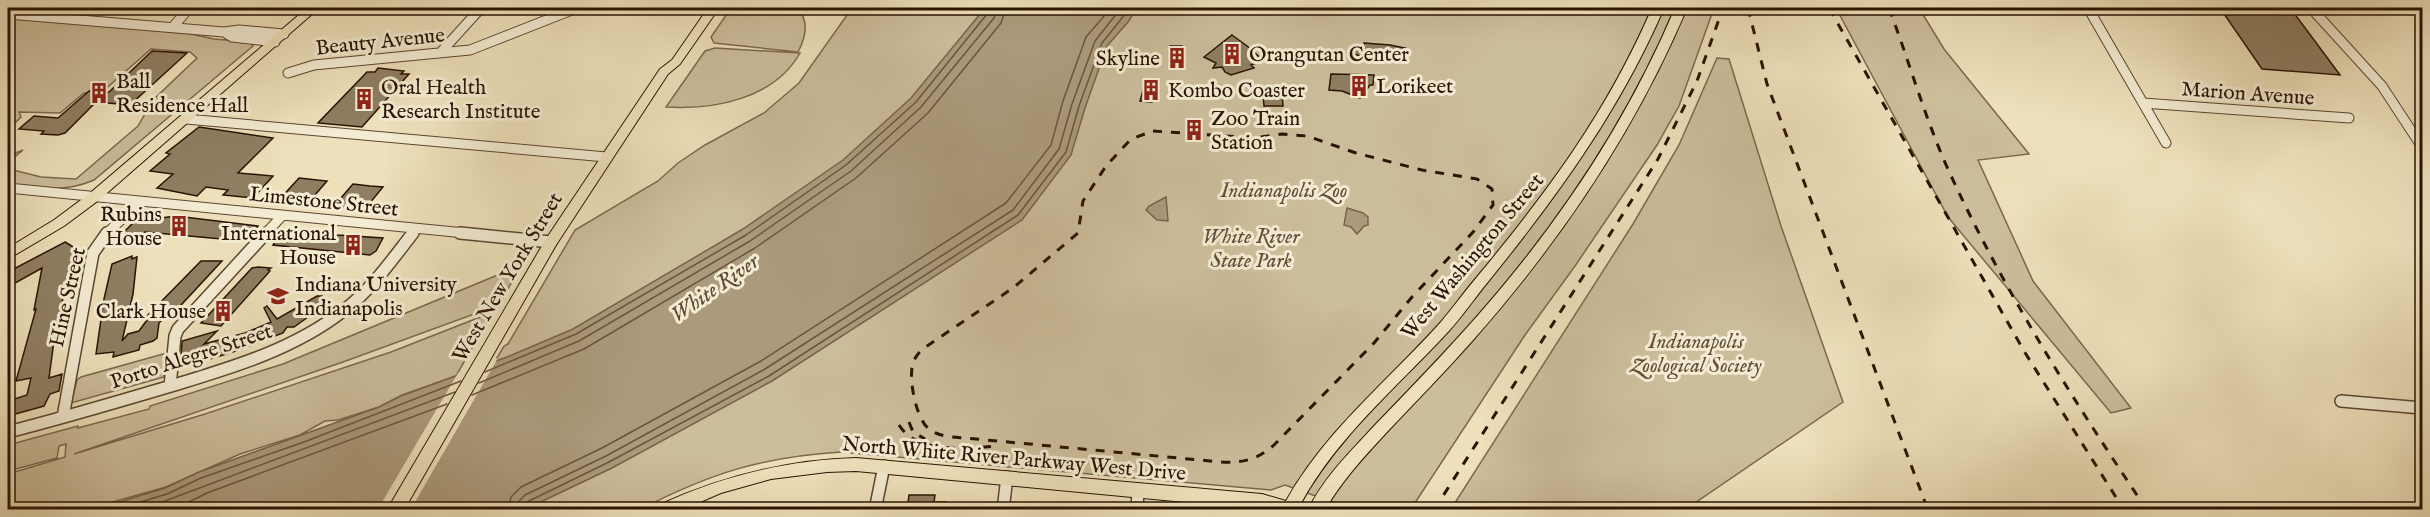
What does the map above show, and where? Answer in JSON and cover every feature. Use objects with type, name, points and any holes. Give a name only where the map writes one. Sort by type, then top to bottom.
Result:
[{"type":"main road","points":[[8,244],[87,196],[186,119],[274,37],[301,8]]},
{"type":"main road","points":[[8,254],[59,223],[87,196],[274,37],[313,8]]},
{"type":"main road","name":"West New York Street","points":[[664,72],[667,61],[704,8]]},
{"type":"main road","name":"West New York Street","points":[[395,510],[551,242],[664,72],[676,62],[713,8]]},
{"type":"main road","name":"West Washington Street","points":[[1291,509],[1313,467],[1446,325],[1544,204],[1591,136],[1617,93],[1658,8]]},
{"type":"main road","points":[[1316,510],[1341,470],[1494,305],[1575,202],[1639,100],[1658,64],[1681,8]]},
{"type":"main road","name":"North White River Parkway West Drive","points":[[665,510],[727,483],[774,471],[822,464],[884,466],[1138,489],[1262,501],[1291,509]]},
{"type":"street","points":[[173,27],[189,8]]},
{"type":"street","points":[[441,52],[481,8]]},
{"type":"street","name":"Beauty Avenue","points":[[288,73],[314,65],[470,50],[577,8]]},
{"type":"street","points":[[2088,8],[2166,143]]},
{"type":"street","points":[[2310,8],[2382,86],[2422,147]]},
{"type":"street","points":[[8,14],[224,32],[232,37],[274,37]]},
{"type":"street","name":"Marion Avenue","points":[[2143,103],[2349,118]]},
{"type":"street","points":[[186,119],[606,157]]},
{"type":"street","name":"Limestone Street","points":[[8,188],[551,242]]},
{"type":"street","name":"Hine Street","points":[[63,417],[93,253],[108,232],[140,202]]},
{"type":"street","points":[[170,386],[175,336],[178,329],[282,216]]},
{"type":"street","name":"Porto Alegre Street","points":[[8,432],[170,386],[267,354],[323,326],[365,292],[415,230]]},
{"type":"street","points":[[2341,400],[2422,408]]},
{"type":"street","points":[[875,510],[884,466]]},
{"type":"street","points":[[1003,510],[1007,477]]},
{"type":"street","points":[[1137,510],[1138,489]]},
{"type":"green space","points":[[731,8],[797,8],[805,24],[803,41],[798,52],[714,43],[711,37]]},
{"type":"green space","name":"White River State Park","points":[[852,8],[1714,8],[1679,106],[1657,145],[1525,335],[1411,509],[1336,509],[1338,504],[1285,485],[1271,490],[841,452],[786,458],[738,469],[714,476],[641,509],[414,510],[499,360],[495,361],[504,346],[508,344],[575,230],[658,181],[678,163],[705,145],[764,113],[799,83]]},
{"type":"green space","points":[[1836,8],[1919,8],[1944,49],[2029,154],[1978,160],[2033,281],[2131,408],[2111,413],[1948,217]]},
{"type":"green space","points":[[8,18],[182,32],[214,39],[250,42],[253,46],[94,180],[73,187],[51,189],[29,187],[8,183],[8,156],[23,150],[9,162],[9,169],[41,177],[76,179],[138,126],[153,100],[197,58],[190,52],[151,49],[102,92],[84,93],[60,113],[19,112],[21,117],[8,130]]},
{"type":"green space","points":[[715,48],[800,53],[789,69],[759,91],[723,103],[666,107],[705,51]]},
{"type":"green space","name":"Indianapolis Zoological Society","points":[[1717,58],[1729,59],[1781,226],[1843,402],[1686,509],[1451,509],[1633,224],[1679,145]]},
{"type":"green space","points":[[517,267],[519,269],[499,305],[343,362],[74,454],[205,414],[391,352],[493,312],[456,376],[402,395],[379,407],[338,420],[325,421],[300,435],[240,454],[166,487],[88,509],[8,509],[8,474],[65,457],[66,444],[59,446],[57,458],[8,471],[8,445],[149,409],[150,406],[283,364]]},
{"type":"green space","points":[[165,354],[164,377],[71,403],[77,380],[81,377]]},
{"type":"water","name":"White River","points":[[985,8],[1137,8],[1107,46],[1071,155],[1022,220],[772,381],[612,468],[526,509],[93,510],[165,488],[199,472],[379,407],[401,396],[507,357],[573,329],[743,229],[843,160],[911,98]]},
{"type":"water","points":[[1166,197],[1168,221],[1157,220],[1146,210]]},
{"type":"water","points":[[1347,208],[1368,217],[1368,225],[1357,234],[1351,227],[1344,225]]},
{"type":"pier","points":[[498,358],[411,509],[378,509],[458,373]]},
{"type":"building","points":[[2220,8],[2291,9],[2340,75],[2262,69]]},
{"type":"building","name":"Orangutan Center","points":[[1232,35],[1263,60],[1251,65],[1254,68],[1231,75],[1222,67],[1213,68],[1216,63],[1204,57]]},
{"type":"building","points":[[1364,43],[1405,48],[1390,56],[1390,59],[1384,58],[1381,62],[1350,53],[1355,46],[1364,46]]},
{"type":"building","name":"Skyline","points":[[1170,46],[1182,46],[1183,66],[1171,66]]},
{"type":"building","name":"Ball Residence Hall","points":[[152,51],[187,53],[130,105],[96,102],[65,133],[58,135],[41,134],[44,131],[19,129],[34,116],[58,118],[89,91],[109,92]]},
{"type":"building","name":"Oral Health Research Institute","points":[[378,68],[404,71],[401,74],[409,74],[362,127],[318,123],[367,72],[375,72]]},
{"type":"building","points":[[1331,74],[1374,75],[1373,85],[1370,85],[1360,98],[1342,91],[1329,90]]},
{"type":"building","name":"Kombo Coaster","points":[[1146,80],[1158,80],[1152,102],[1140,101]]},
{"type":"building","points":[[1282,94],[1283,106],[1264,106],[1263,95]]},
{"type":"building","points":[[199,127],[273,138],[238,173],[273,176],[253,198],[223,195],[228,190],[206,187],[197,196],[157,188],[173,174],[150,171],[170,154],[166,153]]},
{"type":"building","points":[[299,178],[327,181],[308,203],[279,200]]},
{"type":"building","points":[[353,184],[383,187],[365,209],[334,206]]},
{"type":"building","points":[[140,216],[161,218],[176,216],[258,226],[244,241],[145,232],[142,236],[122,234]]},
{"type":"building","points":[[291,229],[383,238],[376,251],[370,255],[273,245],[280,233]]},
{"type":"building","points":[[65,242],[80,251],[73,255],[55,333],[49,378],[62,374],[59,391],[50,394],[44,406],[8,416],[8,401],[27,395],[31,378],[16,381],[36,309],[34,310],[42,268],[8,287],[8,272]]},
{"type":"building","points":[[132,256],[132,259],[137,257],[133,294],[122,341],[128,334],[139,331],[150,316],[147,316],[201,261],[222,261],[169,318],[159,323],[157,338],[153,341],[140,345],[139,350],[113,357],[114,352],[96,354],[112,264]]},
{"type":"building","points":[[252,268],[271,268],[221,326],[201,323]]},
{"type":"building","points":[[317,296],[322,296],[329,302],[294,327],[287,327],[283,333],[190,365],[190,361],[186,363],[187,355],[181,357],[182,341],[217,331],[204,344],[245,333],[271,322],[264,308],[267,306],[277,319]]},
{"type":"building","points":[[909,495],[935,495],[934,502],[946,502],[945,510],[907,510]]},
{"type":"railway","points":[[1434,510],[1658,159],[1697,81],[1723,8]]},
{"type":"railway","points":[[1748,8],[1767,84],[1928,510]]},
{"type":"railway","points":[[1829,8],[2024,351],[2124,510]]},
{"type":"railway","points":[[1889,8],[1939,147],[1968,212],[2040,343],[2147,510]]},
{"type":"railway","points":[[1153,131],[1254,138],[1282,134],[1307,136],[1356,153],[1422,170],[1477,179],[1492,189],[1493,205],[1474,231],[1412,297],[1374,343],[1274,445],[1256,457],[1243,461],[1221,462],[951,437],[937,434],[929,429],[920,417],[912,388],[913,363],[917,355],[1013,288],[1078,233],[1083,201],[1106,166],[1131,139],[1153,131]]},
{"type":"railway","points":[[909,422],[913,432],[925,439]]},
{"type":"railway","points":[[899,425],[918,441],[943,448],[995,446]]},
{"type":"place","name":"Orangutan Center","points":[[1232,54]]},
{"type":"place","name":"Skyline","points":[[1177,58]]},
{"type":"place","name":"Lorikeet","points":[[1359,86]]},
{"type":"place","name":"Kombo Coaster","points":[[1151,90]]},
{"type":"place","name":"Ball Residence Hall","points":[[99,93]]},
{"type":"place","name":"Oral Health Research Institute","points":[[364,99]]},
{"type":"place","name":"Zoo Train Station","points":[[1194,130]]},
{"type":"place","name":"Rubins House","points":[[179,226]]},
{"type":"place","name":"International House","points":[[353,245]]},
{"type":"place","name":"Indiana University Indianapolis","points":[[278,296]]},
{"type":"place","name":"Clark House","points":[[223,311]]},
{"type":"park label","name":"Indianapolis Zoo","points":[[1284,190]]}]
